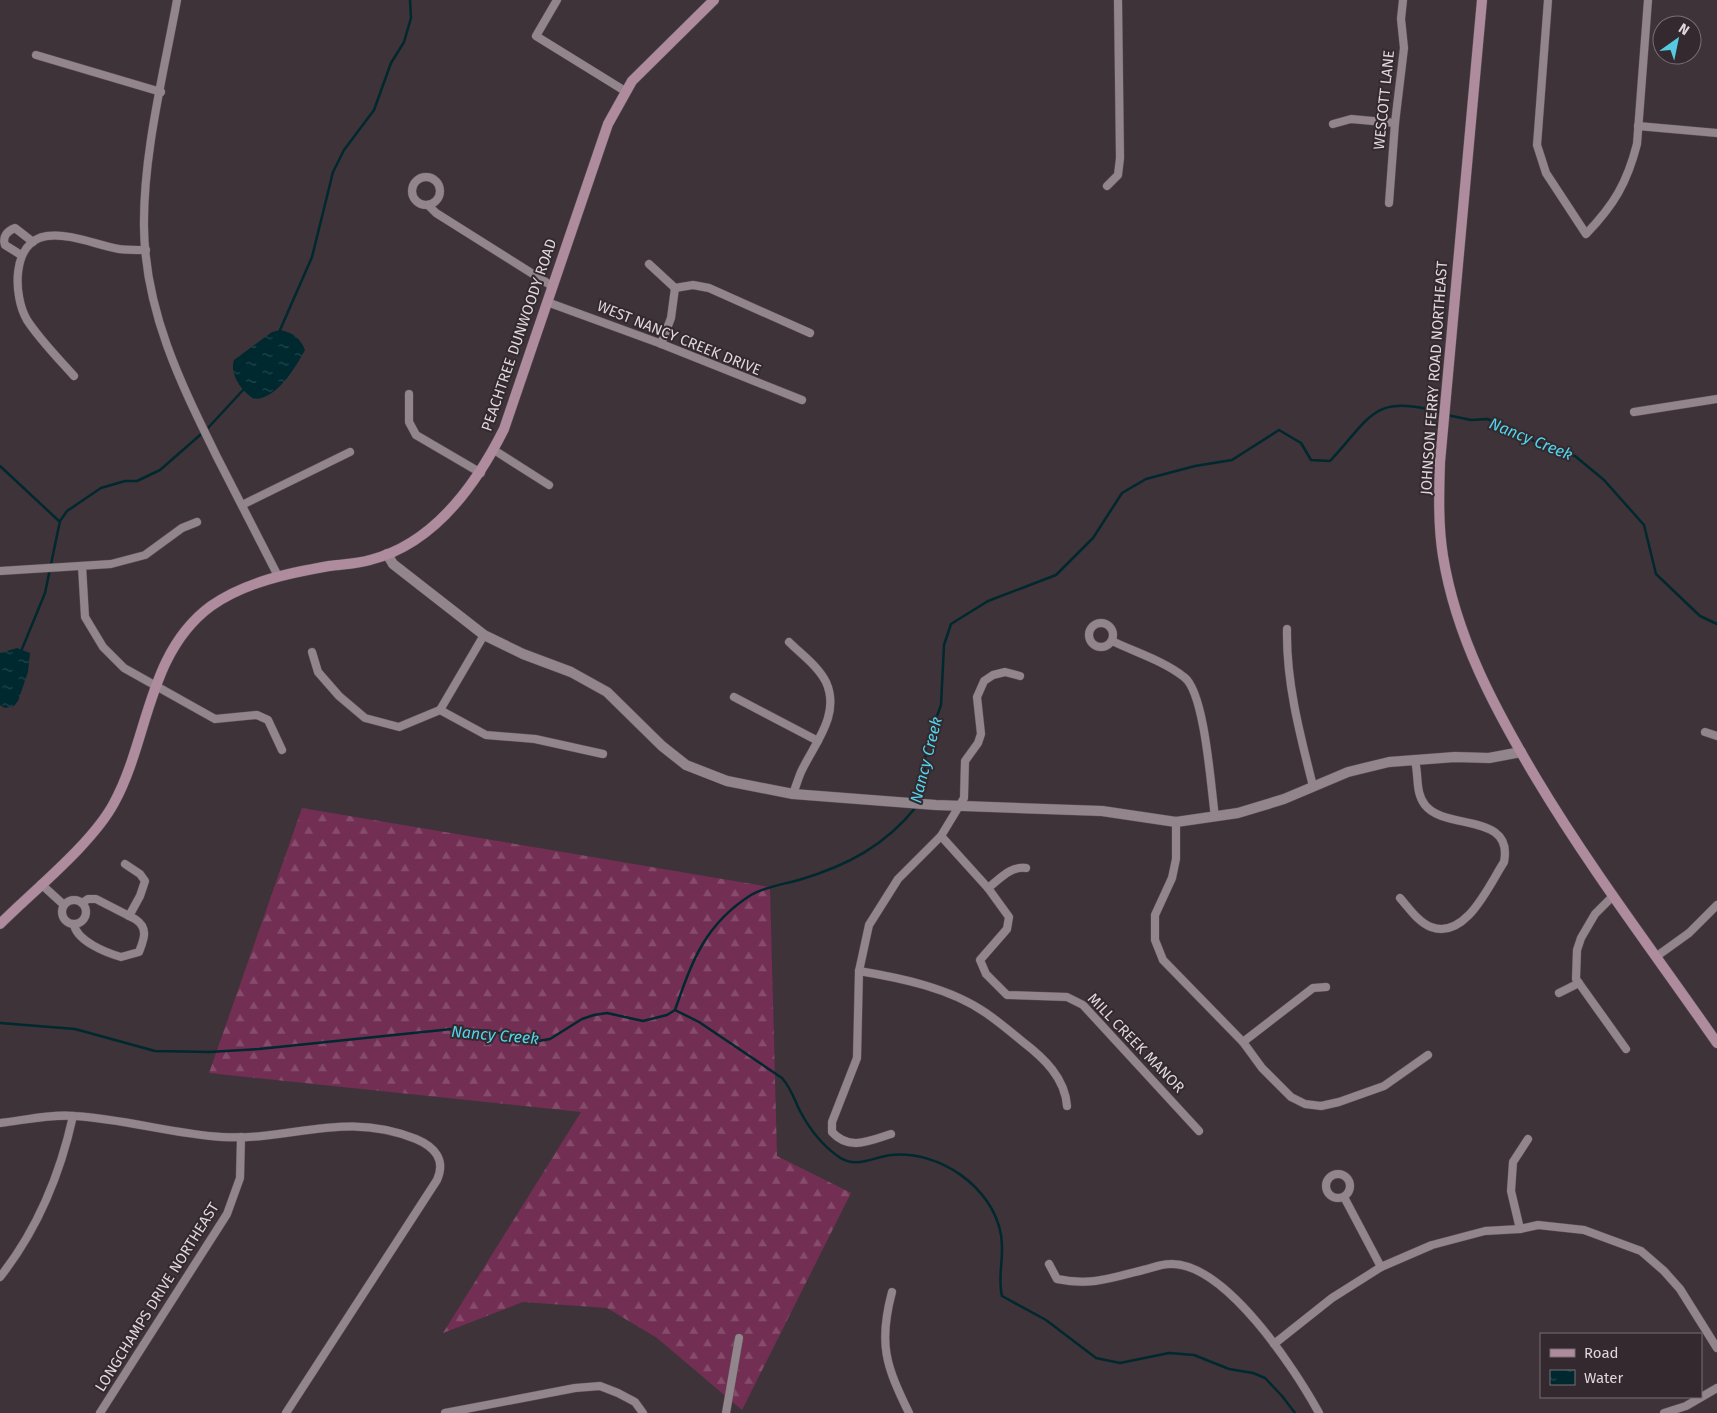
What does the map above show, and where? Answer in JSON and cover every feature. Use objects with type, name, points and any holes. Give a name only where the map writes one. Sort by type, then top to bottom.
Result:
[{"type":"main road","name":"PEACHTREE DUNWOODY ROAD","points":[[0,924],[85,841],[113,805],[122,787],[155,686],[168,658],[192,624],[212,606],[231,594],[278,576],[370,560],[387,554],[413,541],[435,524],[463,497],[481,473],[504,429],[608,124],[625,91],[645,66],[714,0]]},
{"type":"main road","name":"JOHNSON FERRY ROAD NORTHEAST","points":[[1482,0],[1445,395],[1439,495],[1444,557],[1462,629],[1476,667],[1521,752],[1586,859],[1657,956],[1717,1043]]},
{"type":"street","points":[[177,0],[145,188],[146,250],[151,294],[165,345],[183,388],[278,576]]},
{"type":"street","points":[[557,0],[536,36],[625,91]]},
{"type":"street","points":[[1107,186],[1118,175],[1120,158],[1118,0]]},
{"type":"street","name":"WESCOTT LANE","points":[[1389,204],[1395,123],[1404,48],[1401,18],[1403,0]]},
{"type":"street","points":[[1548,0],[1536,145],[1546,173],[1586,234],[1606,214],[1624,186],[1637,144],[1648,0]]},
{"type":"street","points":[[36,55],[161,92]]},
{"type":"street","points":[[1333,124],[1351,119],[1395,123]]},
{"type":"street","points":[[1638,126],[1717,132]]},
{"type":"street","points":[[428,205],[436,214],[552,286]]},
{"type":"street","points":[[21,256],[5,245],[4,238],[7,233],[15,228],[33,242]]},
{"type":"street","points":[[74,376],[44,342],[23,312],[18,275],[21,256],[33,242],[44,236],[57,235],[120,249],[146,250]]},
{"type":"street","points":[[649,264],[675,288]]},
{"type":"street","points":[[675,288],[693,285],[710,288],[810,333]]},
{"type":"street","points":[[661,344],[671,318],[675,288]]},
{"type":"street","name":"WEST NANCY CREEK DRIVE","points":[[547,302],[661,344],[802,400]]},
{"type":"street","points":[[409,394],[409,422],[416,435],[481,473]]},
{"type":"street","points":[[1634,412],[1717,400]]},
{"type":"street","points":[[494,450],[549,485]]},
{"type":"street","points":[[242,505],[350,452]]},
{"type":"street","points":[[0,571],[111,564],[145,555],[182,528],[197,522]]},
{"type":"street","points":[[387,554],[392,564],[484,636],[595,684],[624,707],[662,746],[686,765],[726,781],[793,794],[936,805],[1102,811],[1176,822],[1215,817],[1284,799],[1356,770],[1390,762],[1489,758],[1521,752]]},
{"type":"street","points":[[82,566],[86,617],[103,647],[124,668],[215,719],[257,714],[268,720],[282,750]]},
{"type":"street","points":[[1287,629],[1288,664],[1302,742],[1313,786]]},
{"type":"street","points":[[312,652],[318,672],[339,696],[365,718],[399,727],[440,710],[484,636]]},
{"type":"street","points":[[1112,640],[1185,677],[1193,687],[1201,718],[1215,817]]},
{"type":"street","points":[[788,642],[815,667],[826,682],[830,711],[818,741],[800,773],[793,794]]},
{"type":"street","points":[[890,1134],[853,1145],[838,1139],[832,1132],[832,1122],[857,1058],[859,971],[869,925],[898,879],[941,836],[964,798],[965,761],[978,743],[981,734],[977,697],[979,689],[984,681],[993,675],[1005,672],[1020,676]]},
{"type":"street","points":[[734,697],[818,741]]},
{"type":"street","points":[[440,710],[486,735],[535,739],[603,754]]},
{"type":"street","points":[[1705,732],[1717,736]]},
{"type":"street","points":[[1400,898],[1417,918],[1431,927],[1441,929],[1454,928],[1465,922],[1504,862],[1505,854],[1497,834],[1488,828],[1477,823],[1441,817],[1425,805],[1420,795],[1415,760]]},
{"type":"street","points":[[1176,822],[1176,859],[1172,878],[1155,914],[1155,940],[1164,960],[1243,1042],[1262,1068],[1291,1097],[1306,1104],[1321,1106],[1384,1086],[1428,1055]]},
{"type":"street","name":"MILL CREEK MANOR","points":[[941,836],[988,888],[1009,917],[1010,924],[980,960],[986,974],[1008,996],[1067,997],[1083,1005],[1199,1131]]},
{"type":"street","points":[[125,864],[140,874],[145,881],[140,896],[129,916]]},
{"type":"street","points":[[988,888],[1011,870],[1017,867],[1026,868]]},
{"type":"street","points":[[41,884],[64,905]]},
{"type":"street","points":[[1612,897],[1595,914],[1581,938],[1577,950],[1576,969],[1579,984],[1611,1025],[1626,1049]]},
{"type":"street","points":[[74,924],[74,930],[85,940],[115,955],[127,957],[139,952],[145,935],[141,923],[96,898],[88,899],[82,903]]},
{"type":"street","points":[[72,900],[82,903],[86,909],[85,918],[81,922],[68,923],[62,915],[64,905],[72,900]]},
{"type":"street","points":[[1657,956],[1688,933],[1717,905]]},
{"type":"street","points":[[859,971],[894,977],[934,989],[985,1012],[1046,1063],[1062,1083],[1066,1092],[1067,1106]]},
{"type":"street","points":[[1559,993],[1579,984]]},
{"type":"street","points":[[1243,1042],[1313,988],[1326,987]]},
{"type":"street","points":[[0,1123],[73,1116],[205,1136],[241,1137],[346,1126],[386,1130],[406,1135],[432,1147],[441,1165],[437,1180],[286,1413]]},
{"type":"street","points":[[0,1277],[28,1236],[43,1209],[65,1152],[73,1116]]},
{"type":"street","name":"LONGCHAMPS DRIVE NORTHEAST","points":[[100,1413],[227,1214],[240,1178],[241,1137]]},
{"type":"street","points":[[1520,1229],[1512,1191],[1513,1162],[1528,1139]]},
{"type":"street","points":[[1344,1197],[1381,1267]]},
{"type":"street","points":[[1274,1344],[1332,1298],[1381,1267],[1432,1246],[1476,1233],[1520,1229],[1538,1225],[1584,1230],[1640,1251],[1664,1271],[1680,1289],[1717,1348]]},
{"type":"street","points":[[1049,1264],[1057,1279],[1089,1283],[1169,1264],[1194,1267],[1214,1280],[1235,1298],[1274,1344],[1318,1413]]},
{"type":"street","points":[[892,1292],[887,1310],[885,1349],[892,1380],[909,1413]]},
{"type":"street","points":[[726,1413],[739,1338]]},
{"type":"street","points":[[445,1413],[575,1388],[600,1386],[635,1402],[643,1413]]},
{"type":"street","points":[[1702,1397],[1717,1388]]},
{"type":"street","points":[[1664,1413],[1686,1406],[1700,1398]]},
{"type":"green space","points":[[302,808],[770,887],[777,1156],[851,1193],[742,1410],[657,1338],[607,1308],[523,1302],[443,1333],[581,1112],[209,1073]]},
{"type":"water","points":[[280,330],[296,337],[305,350],[291,373],[278,388],[262,398],[254,399],[245,392],[235,377],[233,371],[234,360],[272,332]]},
{"type":"water","points":[[17,648],[30,653],[28,672],[18,701],[14,706],[5,708],[0,705],[0,653]]},
{"type":"waterway","points":[[280,330],[312,257],[333,172],[344,150],[374,110],[391,63],[404,42],[411,18],[410,0]]},
{"type":"waterway","points":[[22,649],[45,593],[60,521],[67,511],[101,488],[125,481],[137,481],[160,470],[207,429],[244,389]]},
{"type":"waterway","name":"Nancy Creek","points":[[918,802],[924,781],[926,747],[941,705],[944,645],[951,624],[988,601],[1056,575],[1093,538],[1122,493],[1146,479],[1195,466],[1232,460],[1279,430],[1301,443],[1311,460],[1330,461],[1366,421],[1387,407],[1402,405],[1442,413]]},
{"type":"waterway","name":"Nancy Creek","points":[[1447,415],[1471,420],[1487,419],[1509,427],[1539,444],[1575,456],[1604,480],[1644,525],[1656,574],[1700,616],[1717,624]]},
{"type":"waterway","points":[[0,466],[59,521]]},
{"type":"waterway","name":"Nancy Creek","points":[[0,1023],[75,1029],[155,1051],[209,1052],[259,1049],[452,1029],[489,1031],[538,1041],[550,1039],[582,1019],[594,1015],[607,1013],[643,1021],[667,1015],[675,1010],[694,960],[702,945],[711,931],[735,906],[762,890],[833,868],[864,853],[891,833],[916,807]]},
{"type":"waterway","points":[[675,1010],[699,1022],[782,1078],[812,1130],[827,1148],[839,1157],[852,1162],[858,1162],[891,1155],[909,1155],[945,1165],[961,1175],[975,1187],[987,1202],[996,1218],[1002,1243],[1000,1281],[1002,1296],[1046,1320],[1096,1358],[1120,1363],[1169,1353],[1194,1355],[1229,1369],[1253,1373],[1265,1378],[1295,1413]]}]
